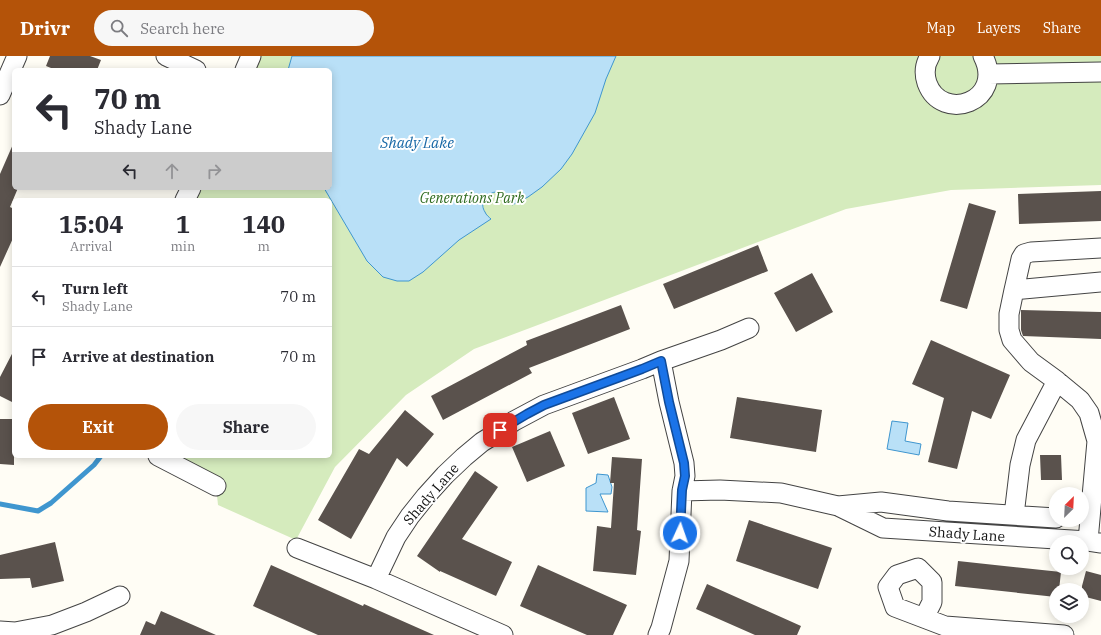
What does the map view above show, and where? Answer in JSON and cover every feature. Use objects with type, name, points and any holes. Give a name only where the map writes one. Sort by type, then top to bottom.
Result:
[{"type":"street","points":[[0,95],[17,56]]},
{"type":"street","points":[[166,56],[192,68]]},
{"type":"street","points":[[246,68],[251,56]]},
{"type":"street","points":[[930,56],[926,68],[926,78],[929,88],[944,102],[954,104],[964,104],[974,100],[982,93],[987,84],[988,74],[987,64],[983,56]]},
{"type":"street","points":[[988,74],[1101,72]]},
{"type":"street","points":[[1094,542],[1089,521],[1096,440],[1089,413],[1080,400],[1031,362],[1012,340],[1009,330],[1009,314],[1021,259],[1024,254],[1031,252],[1101,248]]},
{"type":"street","points":[[1014,290],[1101,282]]},
{"type":"street","name":"Shady Lane","points":[[376,579],[396,537],[410,516],[445,475],[482,442],[514,421],[544,405],[721,340],[749,328]]},
{"type":"street","points":[[661,361],[669,402],[684,463],[685,476],[682,490],[679,561],[665,633]]},
{"type":"street","points":[[1014,516],[1020,465],[1026,440],[1057,381]]},
{"type":"street","points":[[162,458],[216,486]]},
{"type":"street","name":"Shady Lane","points":[[682,490],[781,493],[838,506],[883,528],[1094,542]]},
{"type":"street","name":"Shady Lane","points":[[838,506],[881,502],[948,512],[1049,518]]},
{"type":"street","points":[[297,548],[376,579],[502,635]]},
{"type":"street","points":[[14,633],[52,625],[86,612],[120,596]]},
{"type":"street","points":[[924,618],[945,626],[1064,635]]},
{"type":"green space","name":"Generations Park","points":[[251,56],[1101,56],[1101,185],[951,190],[846,209],[474,349],[406,395],[335,467],[296,540],[218,505],[216,486],[162,458],[332,458],[332,198],[186,198],[190,190],[332,190],[332,68],[246,68]]},
{"type":"water","name":"Shady Lake","points":[[292,56],[616,56],[606,79],[595,113],[572,154],[561,169],[542,187],[528,197],[512,205],[509,197],[504,193],[492,193],[487,196],[484,200],[483,206],[486,214],[491,219],[459,240],[423,272],[409,281],[397,281],[383,277],[367,261],[332,202],[332,198],[330,198],[325,190],[332,190],[332,68],[289,68]]},
{"type":"water","points":[[892,421],[908,423],[905,441],[921,444],[919,455],[887,449]]},
{"type":"water","points":[[597,474],[608,475],[612,487],[611,494],[600,494],[608,512],[586,511],[586,488],[596,483]]},
{"type":"building","points":[[50,56],[90,56],[101,60],[98,68],[51,68],[46,66]]},
{"type":"building","points":[[12,147],[12,190],[17,190],[14,198],[12,198],[10,207],[12,208],[12,240],[0,267],[0,174]]},
{"type":"building","points":[[1101,191],[1101,221],[1019,224],[1018,194]]},
{"type":"building","points":[[969,203],[996,211],[967,309],[940,301]]},
{"type":"building","points":[[758,245],[768,271],[674,309],[663,284]]},
{"type":"building","points":[[812,273],[833,312],[796,332],[774,293]]},
{"type":"building","points":[[621,305],[630,329],[529,368],[532,373],[443,420],[431,396],[527,345],[526,341]]},
{"type":"building","points":[[1021,310],[1101,312],[1101,339],[1023,336],[1021,330]]},
{"type":"building","points":[[931,340],[1010,375],[991,419],[972,411],[957,469],[928,462],[944,398],[912,384]]},
{"type":"building","points":[[12,354],[12,402],[0,396],[0,377]]},
{"type":"building","points":[[614,397],[630,439],[588,454],[572,413]]},
{"type":"building","points":[[737,397],[822,410],[816,452],[730,438]]},
{"type":"building","points":[[405,410],[434,434],[407,467],[397,458],[351,539],[318,520],[359,449],[369,454]]},
{"type":"building","points":[[0,419],[12,419],[12,458],[14,458],[14,465],[0,464]]},
{"type":"building","points":[[550,431],[565,466],[527,482],[512,447]]},
{"type":"building","points":[[1040,455],[1061,455],[1062,480],[1041,480]]},
{"type":"building","points":[[612,457],[642,459],[637,530],[641,531],[636,575],[593,571],[597,526],[611,528],[614,483],[610,483]]},
{"type":"building","points":[[475,471],[498,487],[462,539],[512,562],[496,596],[440,572],[417,556]]},
{"type":"building","points":[[749,520],[832,548],[818,589],[736,561]]},
{"type":"building","points":[[55,542],[64,581],[32,588],[30,578],[0,579],[0,555]]},
{"type":"building","points":[[958,561],[1049,571],[1049,575],[1061,575],[1060,583],[1049,583],[1049,596],[955,586]]},
{"type":"building","points":[[271,565],[363,606],[364,604],[434,635],[318,635],[253,606]]},
{"type":"building","points":[[538,565],[627,605],[613,635],[587,635],[520,606]]},
{"type":"building","points":[[1089,572],[1101,575],[1101,601],[1089,598],[1089,583],[1083,583],[1085,575],[1089,575]]},
{"type":"building","points":[[707,584],[801,626],[797,635],[755,635],[696,609]]},
{"type":"building","points":[[161,611],[216,635],[140,635],[146,621],[155,625]]},
{"type":"waterway","points":[[0,504],[38,511],[51,503],[94,465],[99,458]]},
{"type":"route","points":[[500,430],[544,405],[661,361],[669,402],[684,463],[685,476],[682,490],[680,533]]}]
